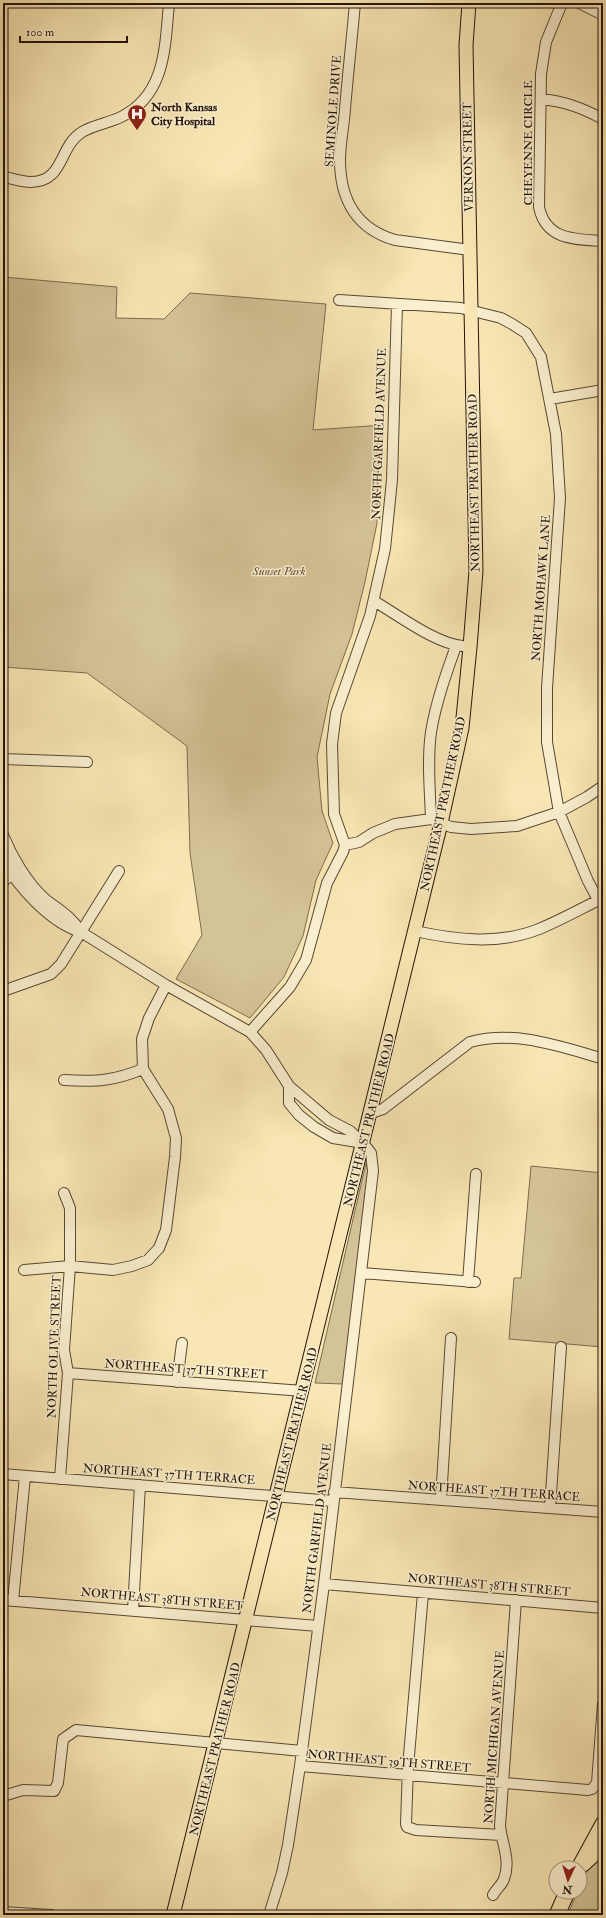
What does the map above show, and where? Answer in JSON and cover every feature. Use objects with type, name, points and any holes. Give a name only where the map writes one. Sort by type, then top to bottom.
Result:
[{"type":"highway","points":[[583,1860],[603,1824]]},
{"type":"highway","points":[[586,1860],[590,1856],[603,1851]]},
{"type":"highway","points":[[557,1915],[564,1900]]},
{"type":"main road","name":"VERNON STREET","points":[[469,3],[466,45],[472,312]]},
{"type":"main road","name":"NORTHEAST PRATHER ROAD","points":[[173,1915],[415,931],[436,821],[462,728],[476,571],[472,312]]},
{"type":"street","points":[[3,177],[28,182],[38,181],[47,177],[58,168],[68,145],[82,132],[121,117],[146,97],[157,81],[163,60],[169,3]]},
{"type":"street","name":"SEMINOLE DRIVE","points":[[355,3],[340,159],[343,186],[352,211],[368,228],[385,237],[395,240],[470,250]]},
{"type":"street","name":"CHEYENNE CIRCLE","points":[[562,3],[546,42],[541,74],[539,207],[544,220],[556,233],[569,238],[603,241]]},
{"type":"street","points":[[579,3],[603,15]]},
{"type":"street","points":[[540,99],[559,101],[579,107],[603,119]]},
{"type":"street","name":"NORTH MOHAWK LANE","points":[[339,300],[461,308],[472,312],[501,318],[526,334],[540,357],[550,399],[558,447],[560,498],[547,688],[547,742],[559,812],[588,882],[601,899]]},
{"type":"street","name":"NORTH GARFIELD AVENUE","points":[[344,845],[334,814],[332,744],[334,727],[341,697],[374,601],[385,549],[390,508],[397,304]]},
{"type":"street","points":[[550,399],[603,390]]},
{"type":"street","points":[[374,601],[434,637],[456,646],[470,647]]},
{"type":"street","points":[[436,821],[430,749],[431,731],[446,672],[456,646]]},
{"type":"street","points":[[3,759],[87,762]]},
{"type":"street","points":[[250,1032],[290,987],[306,960],[328,883],[343,852],[344,845],[359,842],[373,833],[395,824],[436,821],[471,829],[502,829],[522,825],[559,812],[588,797],[603,786]]},
{"type":"street","points":[[3,834],[18,871]]},
{"type":"street","points":[[3,858],[45,898],[74,920],[81,932],[166,985],[250,1032],[266,1050],[289,1086],[329,1120],[350,1131],[363,1143]]},
{"type":"street","points":[[3,881],[18,871]]},
{"type":"street","points":[[3,991],[51,974],[61,964],[119,871]]},
{"type":"street","points":[[415,931],[461,940],[514,936],[538,929],[601,899]]},
{"type":"street","points":[[24,1270],[70,1266],[113,1270],[132,1266],[148,1260],[159,1248],[166,1230],[176,1138],[168,1109],[143,1069],[142,1039],[149,1018],[166,985]]},
{"type":"street","points":[[371,1113],[383,1109],[470,1042],[486,1038],[503,1037],[542,1041],[601,1058]]},
{"type":"street","points":[[64,1080],[96,1082],[120,1078],[143,1069]]},
{"type":"street","points":[[289,1086],[289,1103],[298,1115],[314,1128],[333,1138],[363,1143]]},
{"type":"street","name":"NORTH GARFIELD AVENUE","points":[[269,1915],[282,1873],[288,1845],[300,1766],[362,1273],[373,1171],[370,1153],[363,1143]]},
{"type":"street","points":[[362,1273],[471,1282],[476,1174]]},
{"type":"street","name":"NORTH OLIVE STREET","points":[[60,1479],[68,1374],[64,1350],[70,1266],[70,1208],[64,1193]]},
{"type":"street","points":[[441,1500],[451,1338]]},
{"type":"street","points":[[177,1382],[182,1342]]},
{"type":"street","points":[[550,1508],[561,1347]]},
{"type":"street","name":"NORTHEAST 37TH STREET","points":[[68,1374],[303,1391]]},
{"type":"street","name":"NORTHEAST 37TH TERRACE","points":[[3,1474],[277,1495],[441,1500],[603,1512]]},
{"type":"street","points":[[8,1600],[25,1476]]},
{"type":"street","points":[[133,1610],[140,1485]]},
{"type":"street","name":"NORTHEAST 38TH STREET","points":[[324,1584],[603,1608]]},
{"type":"street","points":[[423,1593],[408,1775],[405,1819],[407,1827],[416,1830],[501,1835]]},
{"type":"street","name":"NORTHEAST 38TH STREET","points":[[8,1600],[318,1626]]},
{"type":"street","name":"NORTH MICHIGAN AVENUE","points":[[494,1895],[505,1876],[506,1851],[501,1835],[502,1782],[516,1600]]},
{"type":"street","name":"NORTHEAST 39TH STREET","points":[[300,1766],[588,1790],[595,1786],[597,1778],[603,1704]]},
{"type":"street","name":"NORTHEAST 39TH STREET","points":[[3,1796],[23,1790],[54,1791],[58,1783],[63,1739],[71,1732],[76,1730],[302,1751]]},
{"type":"street","points":[[3,1912],[51,1915]]},
{"type":"green space","name":"Sunset Park","points":[[3,277],[117,287],[116,318],[164,319],[190,293],[326,304],[313,430],[383,425],[378,477],[377,523],[365,582],[352,634],[330,694],[317,757],[322,811],[333,843],[316,880],[303,936],[284,977],[250,1018],[176,979],[202,935],[190,853],[187,746],[87,673],[3,667]]},
{"type":"green space","points":[[367,1159],[368,1179],[343,1384],[315,1383]]},
{"type":"green space","points":[[531,1166],[603,1173],[603,1347],[509,1339],[514,1278],[521,1278]]},
{"type":"green space","points":[[603,1857],[603,1915],[568,1915],[574,1900],[588,1900],[588,1870]]},
{"type":"place","name":"North Kansas City Hospital","points":[[137,131]]}]
